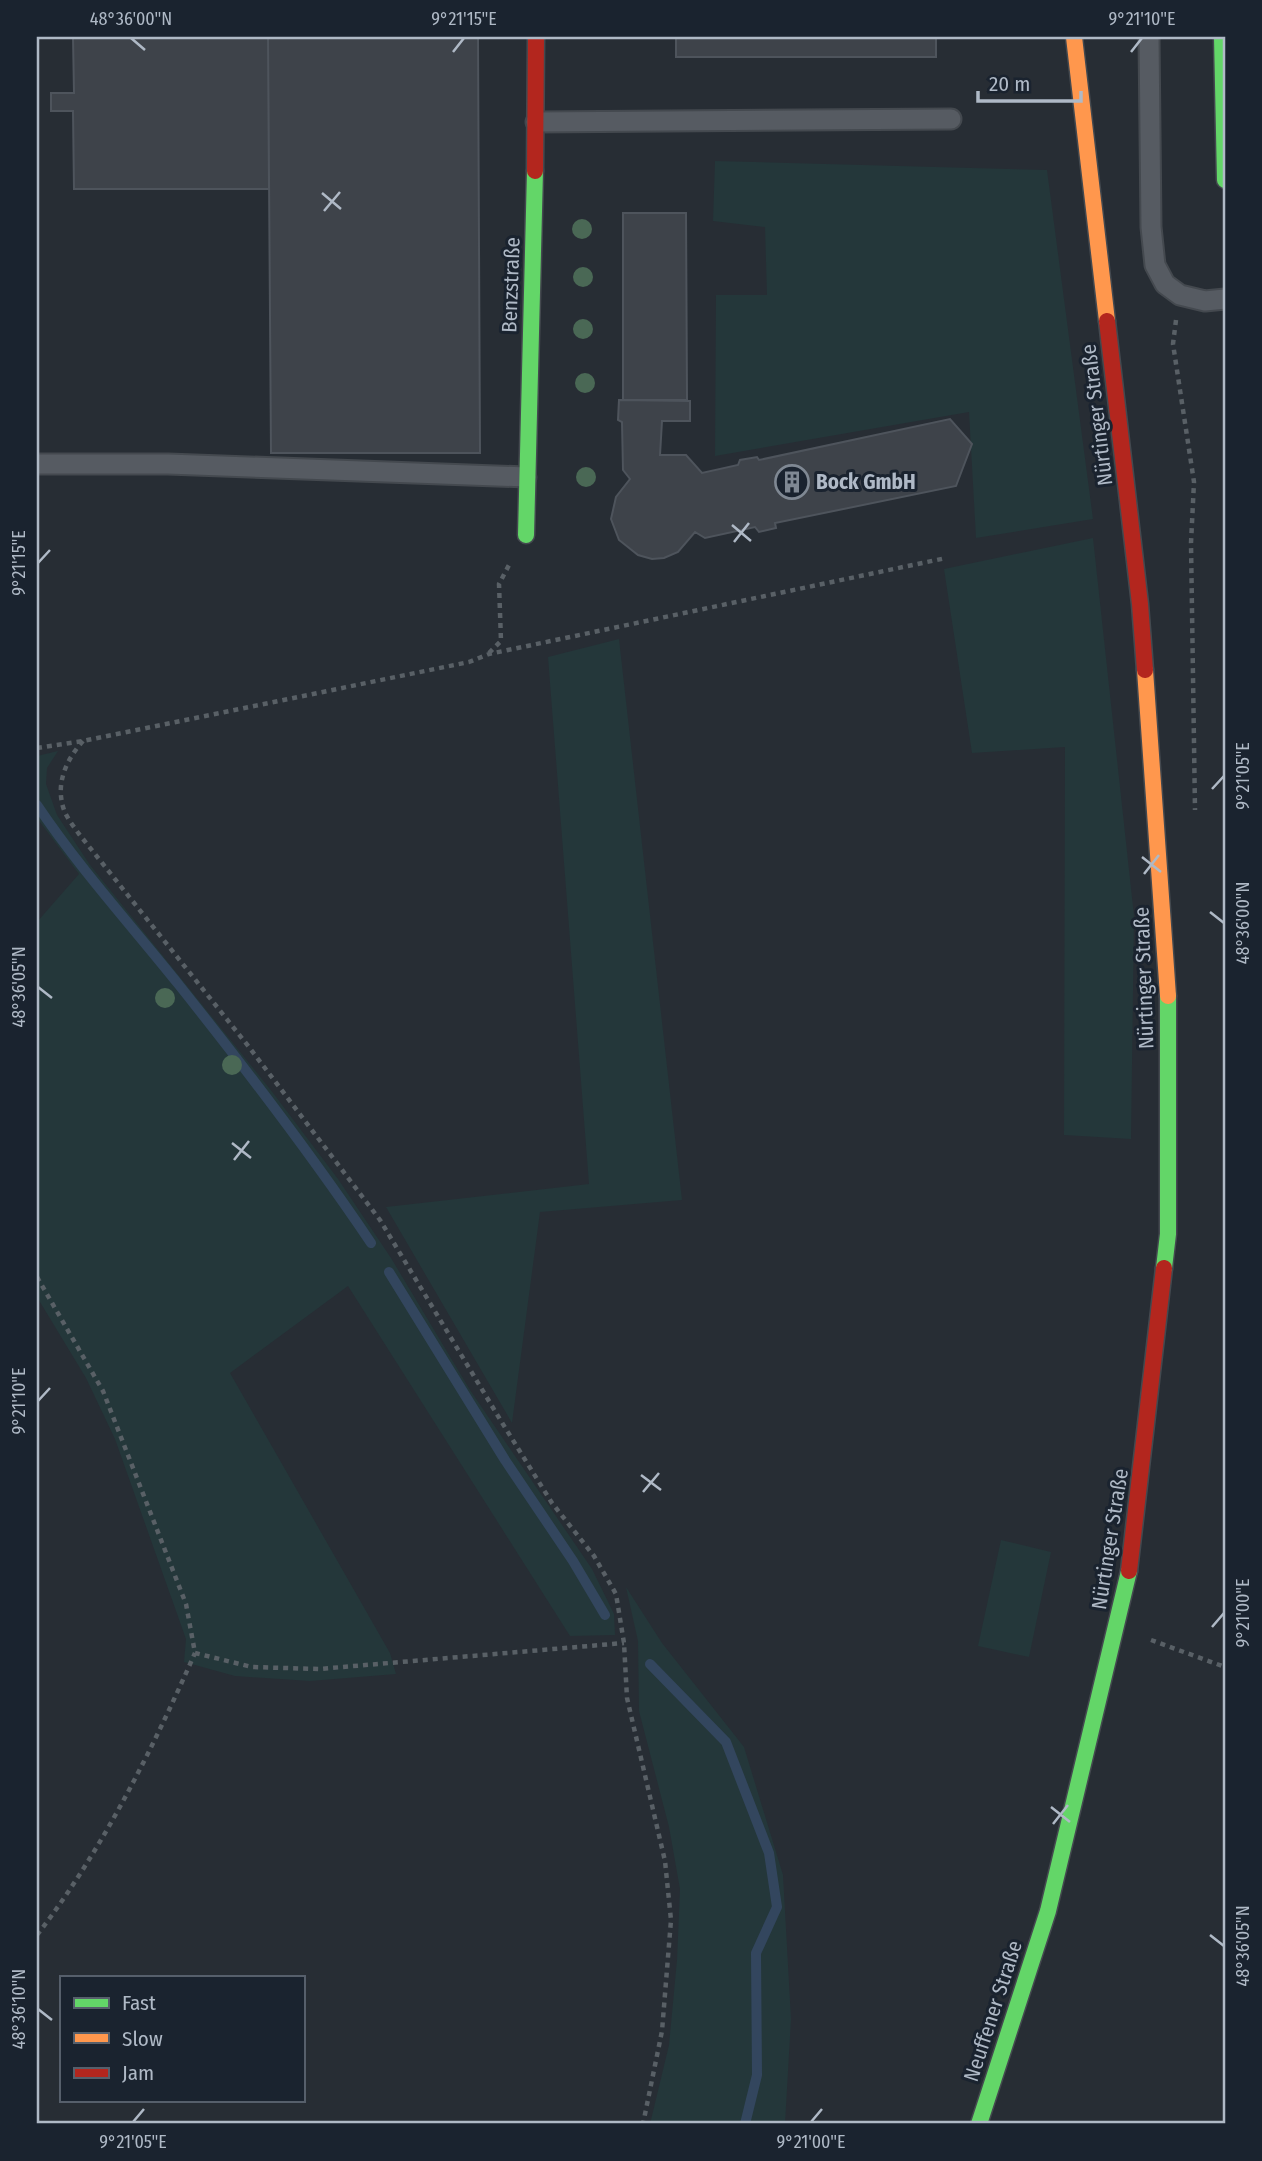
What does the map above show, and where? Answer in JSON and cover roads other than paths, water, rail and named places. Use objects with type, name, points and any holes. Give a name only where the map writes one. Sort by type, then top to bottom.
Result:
[{"type":"main road","name":"Benzstraße","points":[[526,535],[536,37]]},
{"type":"main road","name":"Nürtinger Straße","points":[[1048,1911],[1133,1554],[1168,1234],[1168,982],[1140,604],[1074,37]]},
{"type":"main road","points":[[1222,37],[1225,180]]},
{"type":"main road","name":"Neuffener Straße","points":[[979,2124],[1048,1911]]},
{"type":"lane","points":[[1149,37],[1151,228],[1155,265],[1165,284],[1180,295],[1205,301],[1225,299]]},
{"type":"lane","points":[[536,122],[951,119]]},
{"type":"lane","points":[[37,464],[169,464],[526,477]]},
{"type":"waterway","points":[[37,805],[88,874],[253,1080],[371,1243]]},
{"type":"waterway","points":[[389,1272],[605,1615]]},
{"type":"waterway","points":[[650,1664],[726,1742],[769,1853],[777,1907],[756,1953],[757,2075],[745,2124]]},
{"type":"place","name":"Bock GmbH","points":[[792,482]]}]
